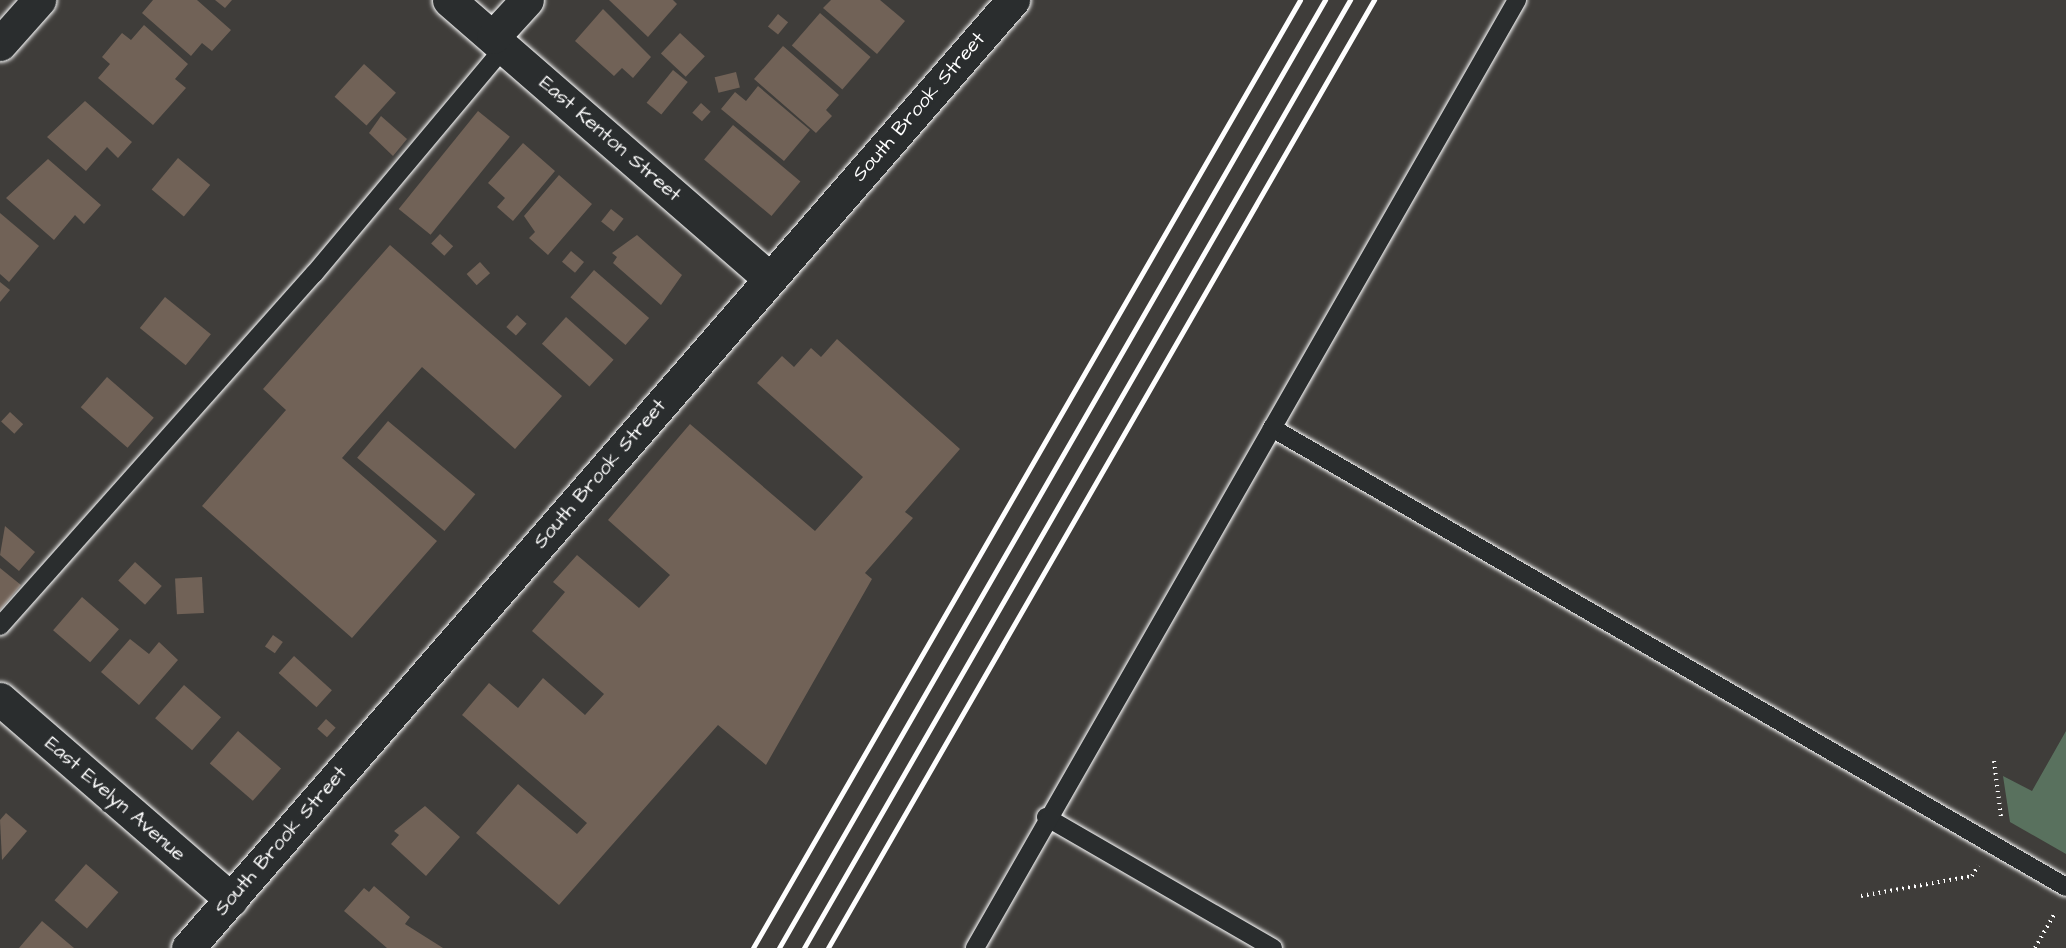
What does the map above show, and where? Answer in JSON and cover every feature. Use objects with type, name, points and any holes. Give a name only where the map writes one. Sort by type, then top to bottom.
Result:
[{"type":"street","points":[[0,44],[39,0]]},
{"type":"street","name":"East Kenton Street","points":[[449,0],[770,279]]},
{"type":"street","points":[[499,42],[526,0]]},
{"type":"street","name":"South Brook Street","points":[[188,948],[1013,0]]},
{"type":"street","name":"East Evelyn Avenue","points":[[0,699],[231,899]]},
{"type":"lane","points":[[975,948],[1046,817],[1517,0]]},
{"type":"lane","points":[[0,626],[314,274],[499,42]]},
{"type":"lane","points":[[1272,428],[2066,887]]},
{"type":"lane","points":[[1046,817],[1273,948]]},
{"type":"path","points":[[1994,761],[2002,825]]},
{"type":"path","points":[[1860,896],[1972,876],[1991,844]]},
{"type":"path","points":[[2035,948],[2055,914]]},
{"type":"green space","points":[[2066,731],[2066,854],[2010,822],[2003,776],[2032,791]]},
{"type":"building","points":[[153,0],[197,0],[231,30],[212,51],[202,43],[191,56],[142,13]]},
{"type":"building","points":[[215,0],[232,0],[225,8]]},
{"type":"building","points":[[609,0],[673,0],[677,4],[648,37]]},
{"type":"building","points":[[831,0],[880,0],[905,21],[877,54],[823,8]]},
{"type":"building","points":[[603,9],[651,57],[633,78],[622,68],[614,76],[575,41]]},
{"type":"building","points":[[820,13],[871,57],[842,89],[792,45]]},
{"type":"building","points":[[778,14],[788,22],[778,35],[768,26]]},
{"type":"building","points":[[144,25],[188,64],[175,79],[186,88],[153,125],[98,78],[110,64],[102,57],[122,33],[131,40]]},
{"type":"building","points":[[680,33],[705,56],[686,77],[661,53]]},
{"type":"building","points":[[783,46],[839,95],[826,110],[832,116],[816,133],[754,79]]},
{"type":"building","points":[[364,64],[396,93],[367,125],[335,97]]},
{"type":"building","points":[[673,70],[688,82],[661,115],[647,103]]},
{"type":"building","points":[[736,72],[740,88],[719,93],[715,77]]},
{"type":"building","points":[[758,86],[810,130],[784,161],[721,109],[735,92],[746,101]]},
{"type":"building","points":[[85,101],[132,142],[118,158],[107,147],[86,171],[47,137]]},
{"type":"building","points":[[701,103],[711,112],[702,121],[692,113]]},
{"type":"building","points":[[478,111],[510,137],[431,235],[399,209]]},
{"type":"building","points":[[381,116],[407,139],[393,156],[369,133]]},
{"type":"building","points":[[733,125],[800,182],[771,216],[704,159]]},
{"type":"building","points":[[523,143],[555,171],[513,221],[497,207],[505,198],[488,183]]},
{"type":"building","points":[[178,158],[210,185],[184,216],[152,189]]},
{"type":"building","points":[[48,159],[101,205],[84,224],[75,215],[54,240],[6,198]]},
{"type":"building","points":[[559,175],[592,204],[548,255],[529,238],[535,232],[524,216]]},
{"type":"building","points":[[611,209],[624,219],[614,231],[601,222]]},
{"type":"building","points":[[0,213],[39,246],[9,282],[0,274]]},
{"type":"building","points":[[440,234],[453,246],[444,256],[431,244]]},
{"type":"building","points":[[637,235],[682,275],[661,305],[613,263],[617,257],[612,253]]},
{"type":"building","points":[[390,245],[562,396],[515,449],[422,367],[342,458],[437,541],[352,638],[202,506],[286,410],[263,389]]},
{"type":"building","points":[[571,251],[584,262],[575,273],[562,262]]},
{"type":"building","points":[[480,262],[490,273],[477,285],[467,274]]},
{"type":"building","points":[[594,270],[649,318],[625,345],[570,297]]},
{"type":"building","points":[[0,282],[10,290],[0,302]]},
{"type":"building","points":[[165,297],[211,334],[186,365],[140,328]]},
{"type":"building","points":[[517,315],[527,324],[516,336],[506,327]]},
{"type":"building","points":[[566,317],[614,360],[589,387],[542,344]]},
{"type":"building","points":[[837,339],[960,449],[905,512],[913,518],[865,573],[872,579],[766,765],[718,725],[559,905],[476,833],[518,784],[577,834],[587,823],[462,715],[489,683],[518,708],[543,678],[585,715],[604,694],[532,631],[565,592],[553,582],[577,555],[639,608],[670,575],[608,520],[690,424],[815,531],[863,477],[757,383],[782,356],[794,367],[811,348],[821,357]]},
{"type":"building","points":[[107,377],[154,418],[128,448],[81,407]]},
{"type":"building","points":[[10,412],[23,424],[14,434],[1,422]]},
{"type":"building","points":[[388,421],[475,494],[444,531],[357,458]]},
{"type":"building","points":[[5,526],[35,552],[19,571],[0,555]]},
{"type":"building","points":[[135,562],[162,586],[145,605],[118,581]]},
{"type":"building","points":[[0,568],[21,585],[0,610]]},
{"type":"building","points":[[202,577],[204,613],[177,614],[175,578]]},
{"type":"building","points":[[82,597],[119,629],[90,662],[53,630]]},
{"type":"building","points":[[273,635],[283,642],[275,653],[265,646]]},
{"type":"building","points":[[130,639],[149,654],[159,642],[178,660],[139,705],[101,672]]},
{"type":"building","points":[[294,656],[332,690],[317,707],[279,673]]},
{"type":"building","points":[[184,685],[221,717],[192,750],[155,718]]},
{"type":"building","points":[[326,719],[336,728],[327,737],[317,729]]},
{"type":"building","points":[[238,731],[281,768],[253,801],[210,763]]},
{"type":"building","points":[[425,806],[460,837],[426,876],[391,844],[399,835],[394,831]]},
{"type":"building","points":[[6,813],[27,831],[2,860],[0,820]]},
{"type":"building","points":[[86,864],[118,892],[87,928],[55,900]]},
{"type":"building","points":[[374,886],[410,917],[405,924],[443,948],[387,948],[344,911],[364,888],[369,892]]},
{"type":"building","points":[[42,921],[74,948],[19,948]]},
{"type":"railway","points":[[753,948],[1300,0]]},
{"type":"railway","points":[[779,948],[1325,0]]},
{"type":"railway","points":[[804,948],[1350,0]]},
{"type":"railway","points":[[828,948],[1374,0]]}]
